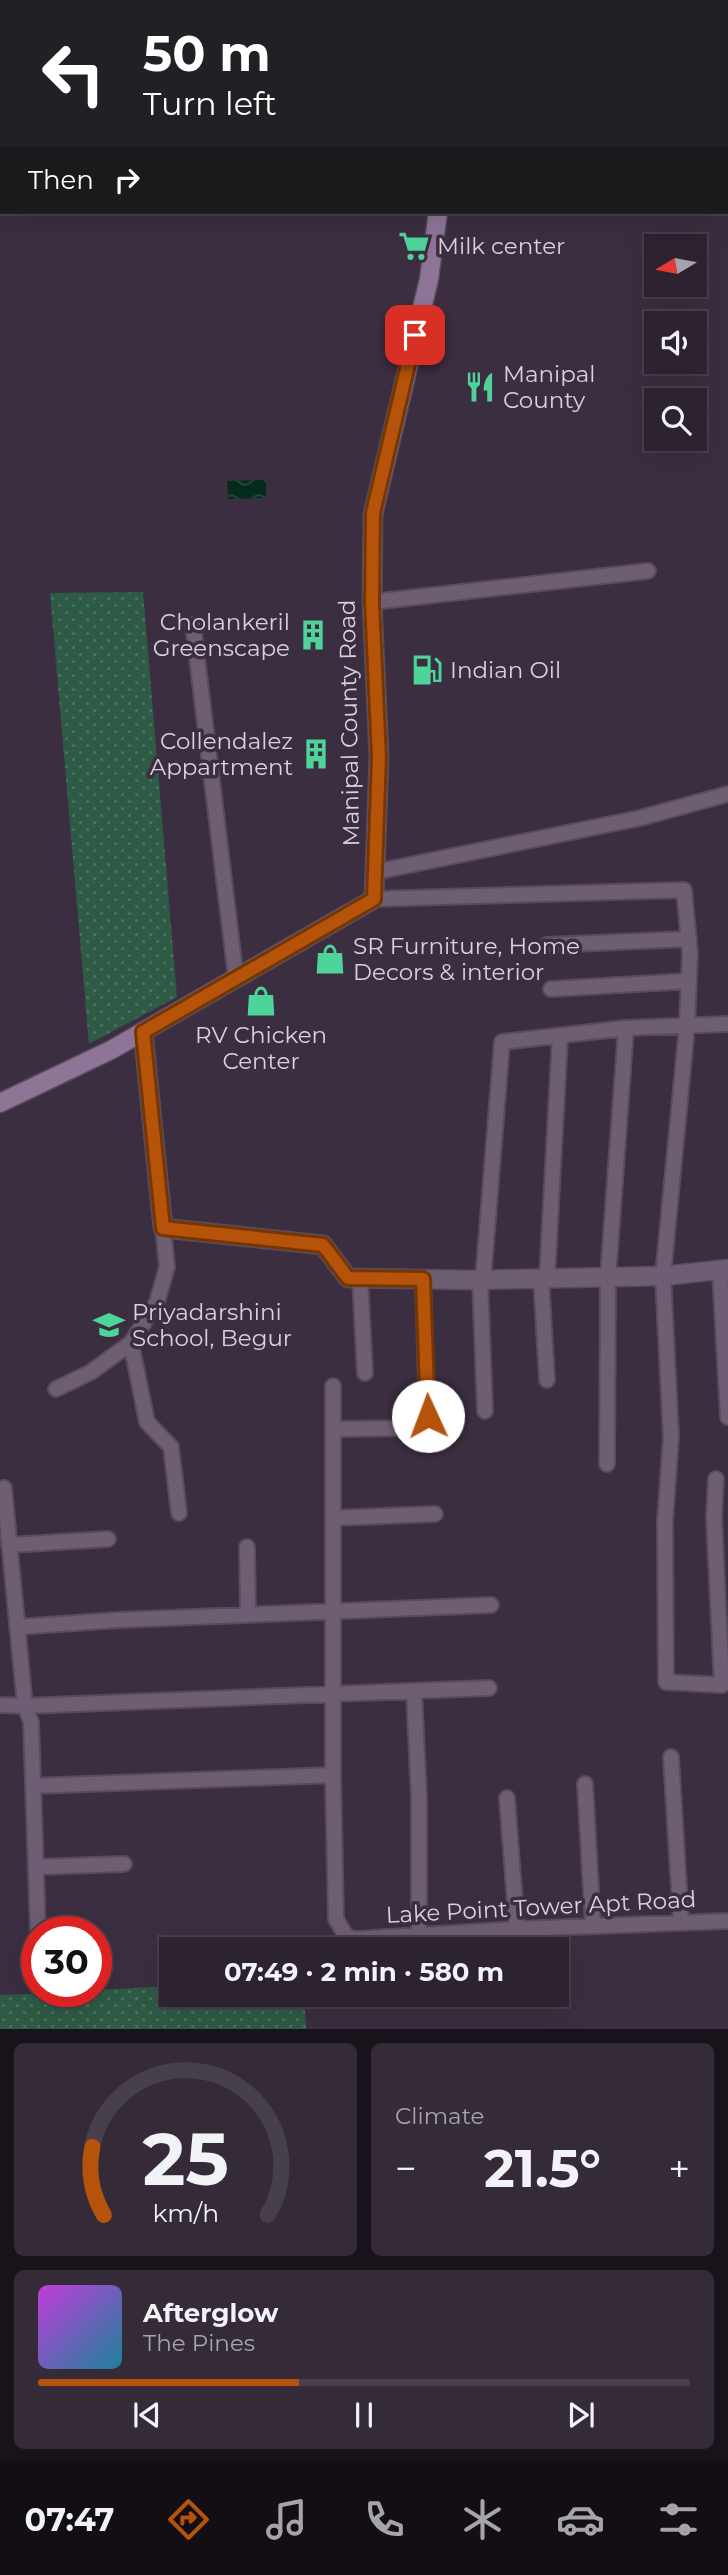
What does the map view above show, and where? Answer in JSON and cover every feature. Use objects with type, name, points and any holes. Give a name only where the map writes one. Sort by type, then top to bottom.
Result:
[{"type":"main road","name":"Manipal County Road","points":[[374,899],[379,757],[372,602],[373,513],[429,279],[438,214]]},
{"type":"main road","points":[[0,1102],[111,1050],[374,899]]},
{"type":"street","points":[[372,602],[648,571]]},
{"type":"street","points":[[193,625],[236,978]]},
{"type":"street","points":[[375,872],[640,818],[728,794]]},
{"type":"street","points":[[374,899],[684,890],[689,939],[687,1026],[663,1276],[671,1437],[666,1521],[666,1682],[722,1685],[713,1517],[716,1479]]},
{"type":"street","points":[[547,945],[689,939]]},
{"type":"street","points":[[551,989],[689,981]]},
{"type":"street","points":[[485,1411],[481,1280],[502,1042],[626,1028],[728,1024]]},
{"type":"street","points":[[607,1464],[608,1277],[626,1028]]},
{"type":"street","points":[[55,1389],[91,1372],[131,1343],[157,1302],[167,1267],[143,1032]]},
{"type":"street","points":[[547,1380],[544,1278],[560,1037]]},
{"type":"street","points":[[163,1228],[323,1245],[348,1278],[481,1280],[663,1276],[724,1269],[728,1417]]},
{"type":"street","points":[[359,1278],[365,1373]]},
{"type":"street","points":[[423,1279],[428,1416]]},
{"type":"street","points":[[131,1343],[147,1422],[171,1447],[180,1513]]},
{"type":"street","points":[[33,1786],[332,1775],[333,1386]]},
{"type":"street","points":[[333,1429],[414,1428]]},
{"type":"street","points":[[4,1488],[25,1706],[31,1722],[38,1916]]},
{"type":"street","points":[[332,1518],[435,1514]]},
{"type":"street","points":[[713,1517],[728,1522]]},
{"type":"street","points":[[9,1545],[108,1539]]},
{"type":"street","points":[[247,1547],[248,1615]]},
{"type":"street","points":[[17,1627],[118,1620],[491,1605]]},
{"type":"street","points":[[0,1704],[25,1706],[489,1688]]},
{"type":"street","points":[[414,1691],[419,1798],[419,1937]]},
{"type":"street","points":[[671,1758],[681,1922]]},
{"type":"street","name":"Lake Point Tower Apt Road","points":[[332,1775],[336,1919],[348,1937]]},
{"type":"street","points":[[585,1784],[593,1926]]},
{"type":"street","points":[[507,1798],[517,1929]]},
{"type":"street","points":[[36,1867],[124,1864]]},
{"type":"street","name":"Lake Point Tower Apt Road","points":[[419,1937],[517,1929],[728,1921]]},
{"type":"shaded area","points":[[143,592],[177,997],[89,1044],[50,593]]},
{"type":"shaded area","points":[[159,1987],[159,2007],[305,2007],[306,2029],[0,2029],[0,1995],[21,1994],[21,2007],[112,2007],[112,1989]]},
{"type":"water","points":[[266,480],[266,498],[228,499],[227,481]]},
{"type":"place","name":"Milk center","points":[[414,246]]},
{"type":"place","name":"Manipal County","points":[[480,387]]},
{"type":"place","name":"Cholankeril Greenscape","points":[[313,635]]},
{"type":"place","name":"Indian Oil","points":[[427,670]]},
{"type":"place","name":"Collendalez Appartment","points":[[316,754]]},
{"type":"place","name":"SR Furniture, Home Decors & interior","points":[[330,959]]},
{"type":"place","name":"RV Chicken Center","points":[[261,1001]]},
{"type":"place","name":"Priyadarshini School, Begur","points":[[109,1325]]},
{"type":"route","points":[[415,335],[373,513],[371,570],[379,757],[374,899],[143,1032],[163,1228],[323,1245],[348,1278],[423,1279],[428,1416]]}]
